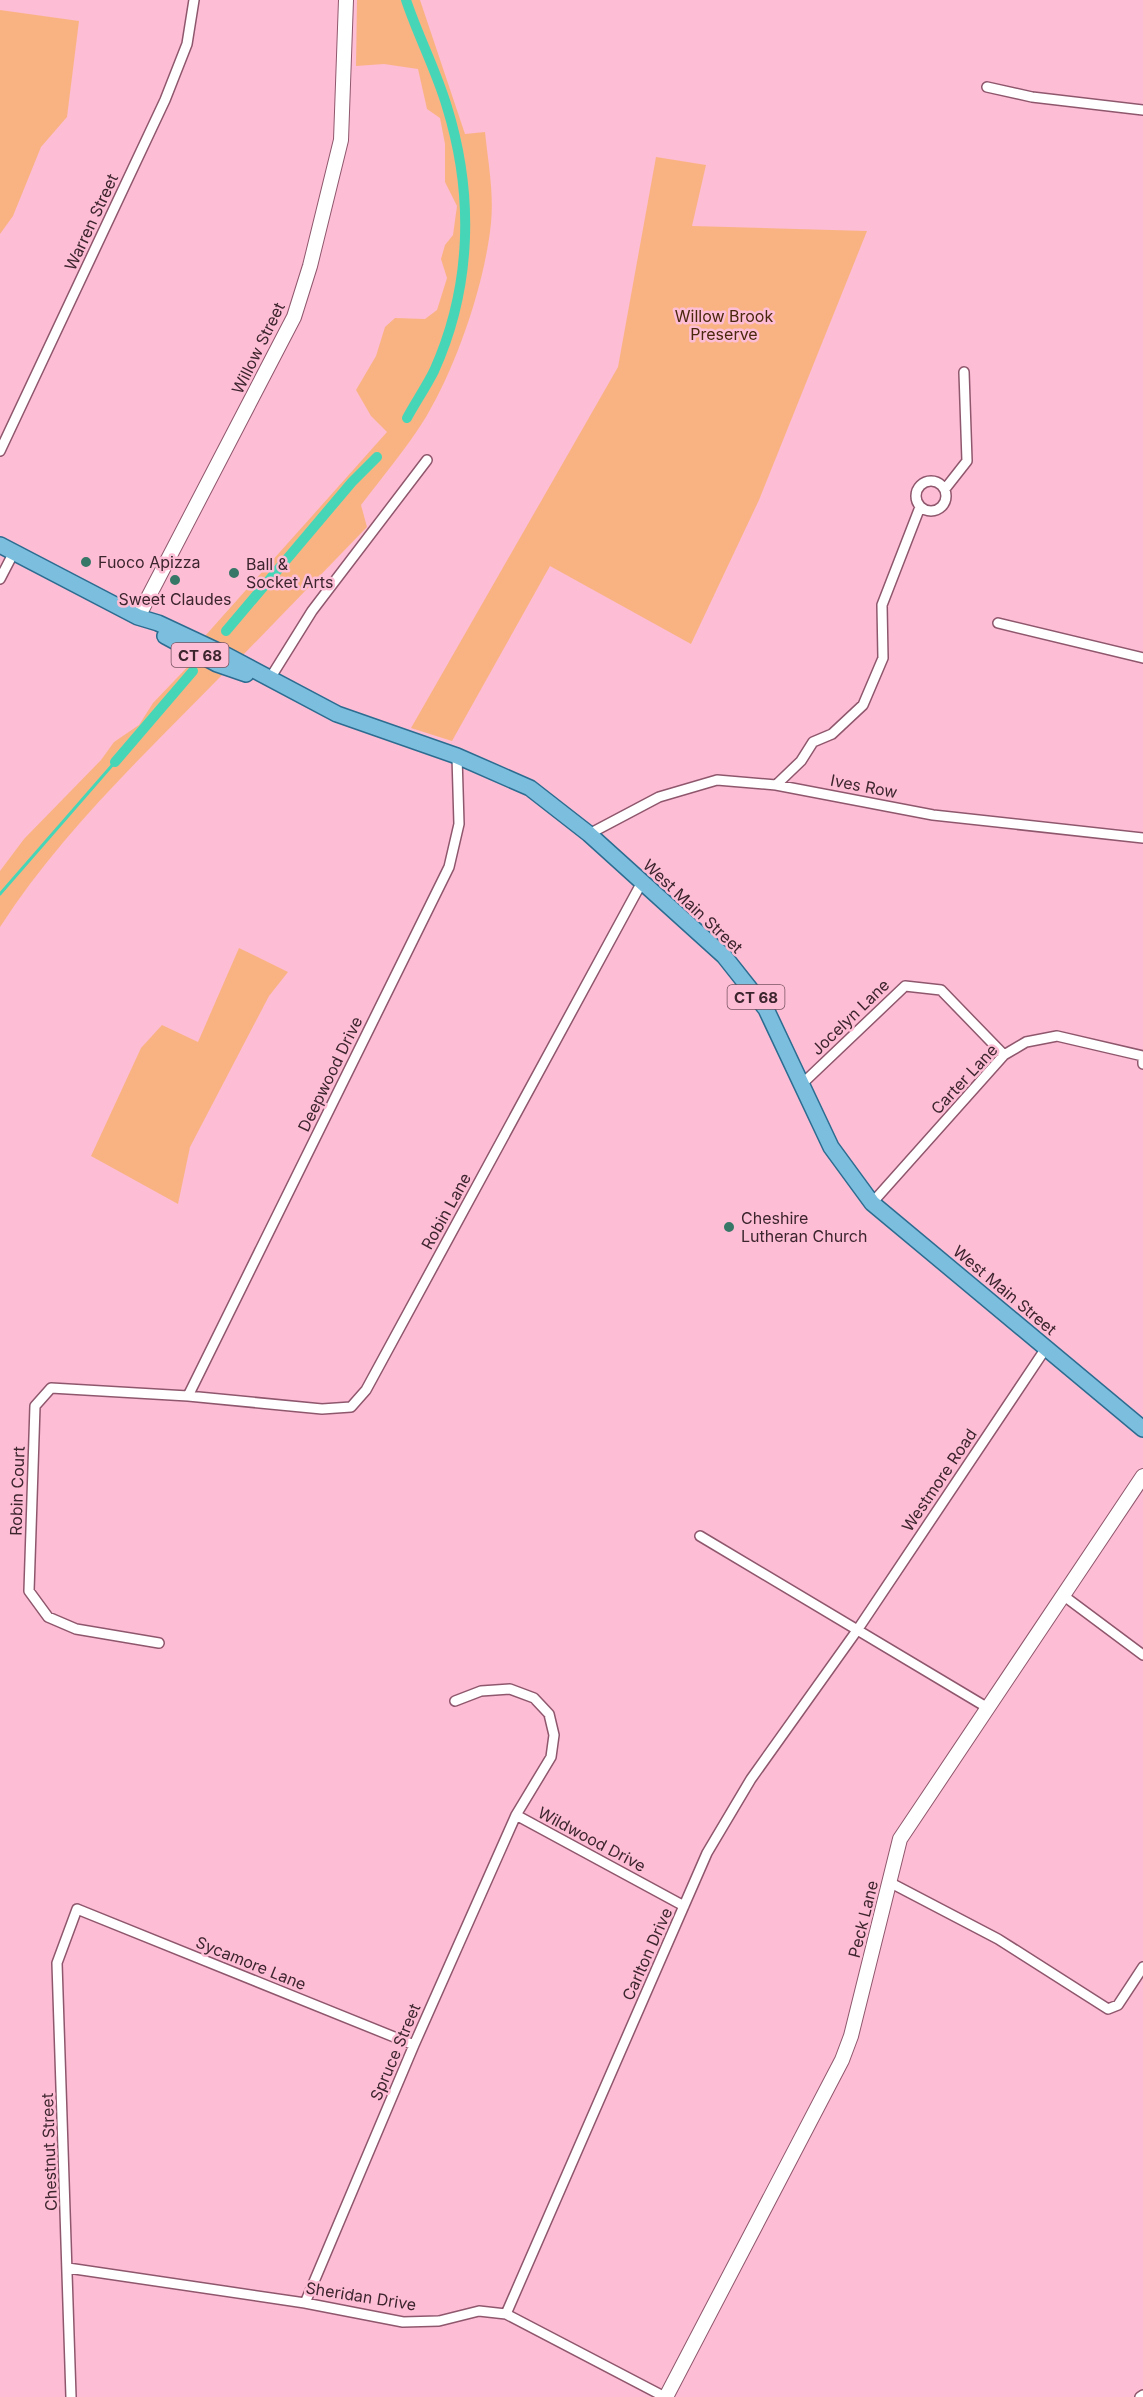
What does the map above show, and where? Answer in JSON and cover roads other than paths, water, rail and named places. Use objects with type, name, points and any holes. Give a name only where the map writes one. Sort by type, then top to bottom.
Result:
[{"type":"main road","name":"West Main Street","points":[[7,549],[138,617],[143,624],[226,668],[269,680],[337,714],[457,756],[530,788],[589,834],[724,956],[766,1009],[831,1147],[872,1203],[1143,1429]]},
{"type":"street","name":"Warren Street","points":[[0,451],[165,100],[187,44],[194,0]]},
{"type":"street","name":"Willow Street","points":[[138,617],[294,317],[310,266],[341,140],[346,0]]},
{"type":"street","points":[[987,87],[1032,97],[1143,110]]},
{"type":"street","points":[[945,489],[967,461],[964,372]]},
{"type":"street","points":[[269,680],[312,611],[427,460]]},
{"type":"street","points":[[776,785],[801,761],[813,742],[832,734],[863,705],[883,658],[882,605],[920,507],[916,494],[924,483],[938,483],[945,489],[946,499],[942,507],[933,512],[920,507]]},
{"type":"street","points":[[0,579],[7,549]]},
{"type":"street","points":[[998,623],[1143,658]]},
{"type":"street","name":"Deepwood Drive","points":[[188,1396],[449,867],[459,824],[457,756]]},
{"type":"street","name":"Ives Row","points":[[589,834],[659,797],[717,780],[776,785],[933,815],[1143,838]]},
{"type":"street","name":"Robin Lane","points":[[188,1396],[322,1409],[351,1407],[366,1390],[642,882]]},
{"type":"street","name":"Jocelyn Lane","points":[[802,1084],[905,986],[941,990],[1004,1055]]},
{"type":"street","name":"Carter Lane","points":[[872,1203],[1004,1055],[1026,1042],[1057,1036],[1143,1056],[1143,1064]]},
{"type":"street","name":"Westmore Road","points":[[858,1629],[1046,1348]]},
{"type":"street","name":"Robin Court","points":[[159,1643],[76,1629],[48,1617],[29,1591],[35,1406],[51,1388],[188,1396]]},
{"type":"street","name":"Peck Lane","points":[[666,2397],[842,2060],[851,2036],[900,1839],[1143,1476]]},
{"type":"street","points":[[700,1536],[988,1708]]},
{"type":"street","points":[[1064,1596],[1143,1655]]},
{"type":"street","name":"Carlton Drive","points":[[506,2314],[707,1853],[751,1779],[858,1629]]},
{"type":"street","name":"Wildwood Drive","points":[[455,1701],[481,1691],[510,1689],[534,1698],[549,1714],[554,1735],[551,1757],[516,1815],[684,1906]]},
{"type":"street","name":"Spruce Street","points":[[305,2303],[414,2045],[516,1815]]},
{"type":"street","points":[[889,1882],[998,1939],[1108,2009],[1118,2005],[1143,1967]]},
{"type":"street","name":"Sycamore Lane","points":[[76,1909],[414,2045]]},
{"type":"street","name":"Chestnut Street","points":[[71,2397],[57,1963],[76,1909]]},
{"type":"street","name":"Sheridan Drive","points":[[68,2268],[305,2303],[403,2322],[439,2321],[478,2311],[506,2314],[666,2397]]},
{"type":"waterway","points":[[406,0],[447,107],[462,173],[465,207],[465,240],[456,307],[447,339],[434,371],[407,418]]},
{"type":"waterway","points":[[226,631],[352,482],[377,457]]},
{"type":"waterway","points":[[115,762],[193,671]]},
{"type":"waterway","points":[[0,894],[115,762]]},
{"type":"place","name":"Fuoco Apizza","points":[[86,562]]},
{"type":"place","name":"Ball & Socket Arts","points":[[234,573]]},
{"type":"place","name":"Sweet Claudes","points":[[175,580]]},
{"type":"place","name":"Cheshire Lutheran Church","points":[[729,1227]]},
{"type":"park label","name":"Willow Brook Preserve","points":[[724,325]]}]
